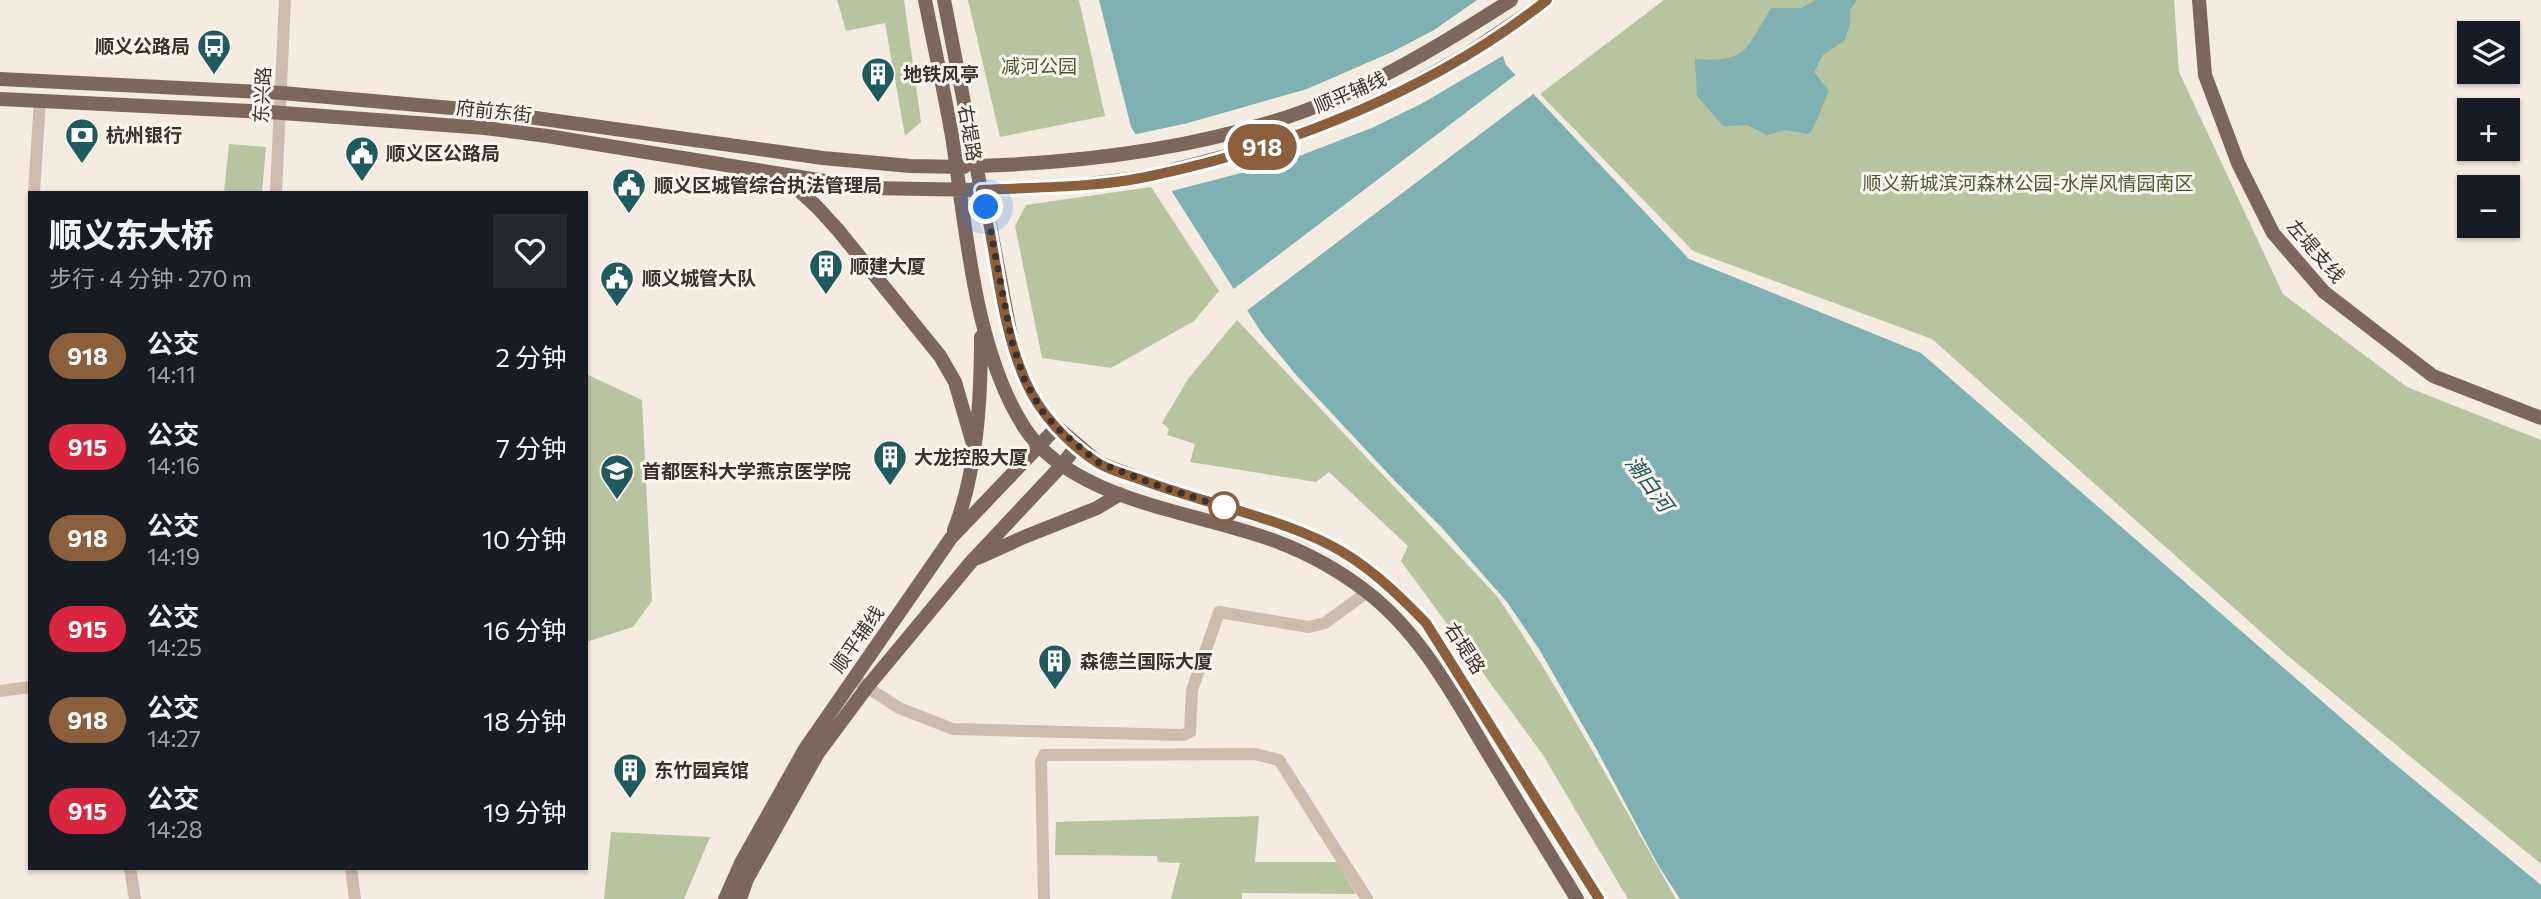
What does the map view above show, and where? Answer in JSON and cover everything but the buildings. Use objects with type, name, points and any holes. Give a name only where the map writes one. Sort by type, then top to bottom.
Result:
[{"type":"main road","name":"右堤路","points":[[925,0],[982,314],[994,364],[1006,395],[1025,428],[1040,447],[1063,464],[1120,494],[1278,542],[1329,566],[1367,592],[1394,615],[1417,642],[1449,688],[1577,899]]},
{"type":"main road","name":"右堤路","points":[[944,0],[1012,342],[1025,381],[1042,411],[1057,428],[1099,463],[1159,486],[1274,522],[1328,544],[1367,568],[1397,593],[1426,623],[1599,899]]},
{"type":"main road","name":"顺平辅线","points":[[976,166],[1072,162],[1143,152],[1205,140],[1277,121],[1353,90],[1464,30],[1511,0]]},
{"type":"main road","name":"顺平辅线","points":[[981,190],[1073,186],[1146,177],[1268,145],[1340,118],[1406,88],[1467,54],[1548,0]]},
{"type":"main road","name":"左堤支线","points":[[2199,0],[2205,75],[2238,163],[2273,233],[2324,292],[2434,376],[2541,418]]},
{"type":"main road","name":"府前东街","points":[[0,79],[282,93],[486,111],[822,158],[910,166],[976,166]]},
{"type":"main road","name":"府前东街","points":[[0,99],[281,113],[485,128],[869,188],[981,190]]},
{"type":"main road","points":[[780,174],[838,230],[940,356],[955,382],[973,444]]},
{"type":"main road","points":[[951,538],[967,488],[981,375],[982,314]]},
{"type":"main road","name":"顺平辅线","points":[[724,899],[741,863],[805,749],[951,538],[1057,428]]},
{"type":"main road","name":"顺平辅线","points":[[740,899],[747,879],[818,753],[867,687],[971,562],[1077,446]]},
{"type":"main road","points":[[971,562],[1105,504],[1120,494]]},
{"type":"street","name":"东兴路","points":[[276,191],[285,0]]},
{"type":"street","points":[[34,191],[40,100]]},
{"type":"street","points":[[853,678],[899,708],[953,729],[1183,735],[1190,732],[1192,691],[1219,612],[1309,627],[1325,623],[1367,592]]},
{"type":"street","points":[[0,691],[28,687]]},
{"type":"street","points":[[1044,899],[1041,762],[1045,755],[1255,754],[1279,760],[1367,899]]},
{"type":"street","points":[[130,870],[135,899]]},
{"type":"street","points":[[351,870],[355,899]]},
{"type":"green space","points":[[837,0],[904,0],[921,122],[905,136],[885,23],[846,31]]},
{"type":"green space","name":"减河公园","points":[[968,0],[1079,0],[1105,116],[1000,137]]},
{"type":"green space","name":"顺义新城滨河森林公园-水岸风情园南区","points":[[1664,0],[2174,0],[2179,72],[2283,294],[2407,387],[2541,440],[2541,864],[2288,656],[1932,339],[1693,251],[1540,94]]},
{"type":"green space","points":[[229,144],[266,147],[262,191],[224,191]]},
{"type":"green space","points":[[1151,187],[1219,291],[1194,321],[1111,368],[1042,358],[1015,226],[1026,205]]},
{"type":"green space","points":[[1237,320],[1497,596],[1567,708],[1676,899],[1628,899],[1543,755],[1401,561],[1408,546],[1329,472],[1316,482],[1190,462],[1195,444],[1167,435],[1169,429],[1162,423],[1188,379]]},
{"type":"green space","points":[[588,375],[642,400],[652,601],[633,627],[588,641]]},
{"type":"green space","points":[[1259,816],[1255,862],[1337,862],[1356,894],[1242,893],[1242,899],[1171,899],[1180,863],[1158,862],[1157,856],[1055,855],[1056,822]]},
{"type":"green space","points":[[611,832],[710,837],[684,899],[604,899]]},
{"type":"water","name":"潮白河","points":[[1099,0],[1485,0],[1506,65],[1689,259],[1921,353],[2384,755],[2541,885],[2541,899],[1680,899],[1658,865],[1539,649],[1507,602],[1442,528],[1297,376],[1261,332],[1131,127]]},
{"type":"water","points":[[1816,0],[1857,0],[1850,10],[1850,23],[1845,40],[1823,55],[1814,72],[1829,91],[1809,134],[1786,130],[1767,135],[1747,125],[1723,126],[1697,96],[1695,59],[1713,60],[1736,55],[1750,43],[1771,8],[1801,8]]},
{"type":"pier","points":[[1477,0],[1488,0],[1506,54],[1421,104],[1374,127],[1284,162],[1168,192],[1132,135],[1188,123],[1307,89],[1392,52],[1434,30]]},
{"type":"pier","points":[[1518,73],[1536,92],[1245,312],[1231,291]]},
{"type":"bus line","name":"918","points":[[1547,0],[1467,54],[1406,88],[1340,118],[1268,145],[1146,177],[1073,186],[981,190],[1012,342],[1025,381],[1042,411],[1057,428],[1099,463],[1159,486],[1274,522],[1328,544],[1367,568],[1397,593],[1426,623],[1599,899]]},
{"type":"place","name":"顺义公路局","points":[[214,76]]},
{"type":"place","name":"地铁风亭","points":[[878,104]]},
{"type":"place","name":"杭州银行","points":[[82,165]]},
{"type":"place","name":"顺义区公路局","points":[[362,183]]},
{"type":"place","name":"顺义区城管综合执法管理局","points":[[629,215]]},
{"type":"place","name":"顺建大厦","points":[[826,296]]},
{"type":"place","name":"顺义城管大队","points":[[617,308]]},
{"type":"place","name":"大龙控股大厦","points":[[890,487]]},
{"type":"place","name":"首都医科大学燕京医学院","points":[[617,501]]},
{"type":"place","name":"森德兰国际大厦","points":[[1055,691]]},
{"type":"place","name":"东竹园宾馆","points":[[630,800]]},
{"type":"route","points":[[986,207],[1012,342],[1025,381],[1042,411],[1057,428],[1099,463],[1224,507]]}]
